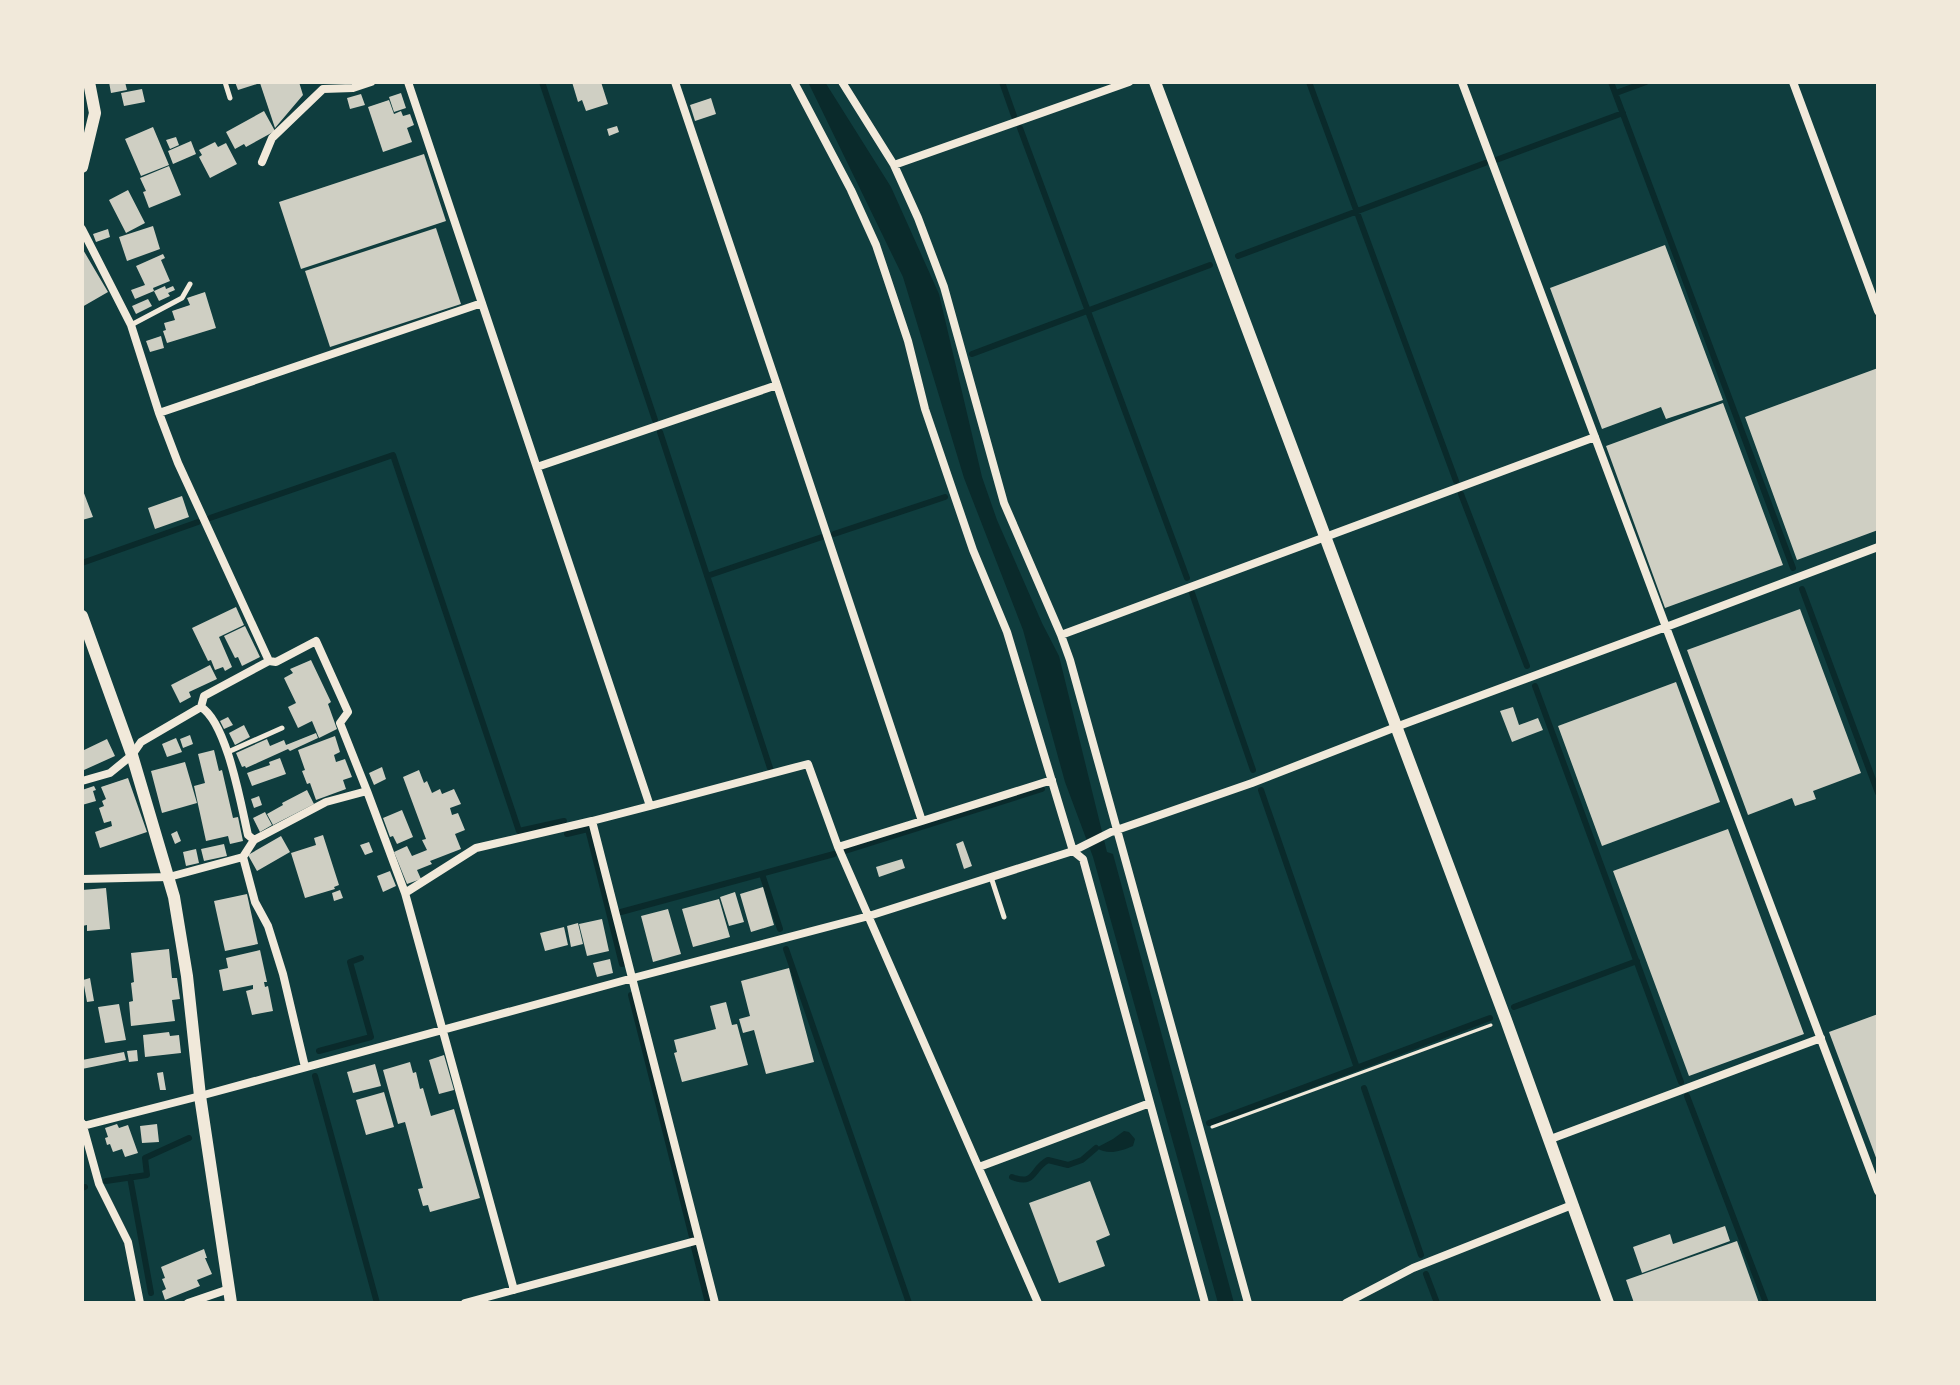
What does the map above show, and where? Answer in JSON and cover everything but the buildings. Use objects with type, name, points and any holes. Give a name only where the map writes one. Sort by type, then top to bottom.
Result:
[{"type":"street","points":[[82,167],[95,113],[89,82]]},
{"type":"street","points":[[262,162],[272,138],[323,89],[353,88],[371,82]]},
{"type":"street","points":[[408,82],[650,806]]},
{"type":"street","points":[[675,82],[922,821]]},
{"type":"street","points":[[794,82],[876,245],[908,341],[930,423],[973,550],[1007,632],[1073,851],[1083,859],[1205,1303]]},
{"type":"street","points":[[842,82],[894,165],[918,218],[944,287],[1004,503],[1070,660],[1114,831],[1248,1303]]},
{"type":"street","points":[[894,165],[1129,82]]},
{"type":"street","points":[[1155,82],[1506,1020],[1608,1303]]},
{"type":"street","points":[[1462,82],[1878,1191]]},
{"type":"street","points":[[1793,82],[1878,311]]},
{"type":"street","points":[[82,229],[131,325],[178,463],[269,661]]},
{"type":"street","points":[[159,413],[482,303]]},
{"type":"street","points":[[537,467],[777,385]]},
{"type":"street","points":[[1061,635],[1595,437]]},
{"type":"street","points":[[140,1303],[128,1242],[99,1184],[82,1125],[869,916],[1073,851],[1114,831],[1252,783],[1878,547]]},
{"type":"street","points":[[82,616],[132,755],[174,897],[231,1303]]},
{"type":"street","points":[[82,781],[110,773],[132,755],[141,742],[201,707],[204,696],[269,661],[276,662],[316,641],[348,712],[340,723],[405,893],[514,1290]]},
{"type":"street","points":[[201,707],[209,712],[228,752],[248,835],[254,840]]},
{"type":"street","points":[[405,893],[476,848],[808,764],[838,847],[1038,1303]]},
{"type":"street","points":[[838,847],[1052,780]]},
{"type":"street","points":[[82,879],[169,877],[243,857],[254,840],[326,802],[367,791]]},
{"type":"street","points":[[592,821],[715,1303]]},
{"type":"street","points":[[243,857],[255,902],[268,926],[283,974],[305,1067]]},
{"type":"street","points":[[1548,1140],[1821,1038]]},
{"type":"street","points":[[979,1167],[1150,1103]]},
{"type":"street","points":[[1346,1303],[1413,1268],[1572,1205]]},
{"type":"street","points":[[465,1303],[699,1240]]},
{"type":"street","points":[[188,1303],[229,1289]]},
{"type":"lane","points":[[225,82],[230,98]]},
{"type":"lane","points":[[131,325],[182,298],[190,284]]},
{"type":"lane","points":[[228,752],[282,728]]},
{"type":"lane","points":[[991,877],[1004,917]]},
{"type":"path","points":[[1200,1131],[1506,1020]]},
{"type":"water","points":[[808,82],[825,82],[891,187],[939,294],[982,477],[997,520],[1059,656],[1107,852],[1113,854],[1234,1303],[1218,1303],[1093,857],[1065,782],[1023,630],[964,478],[903,277]]},
{"type":"water","points":[[1124,1131],[1135,1139],[1133,1146],[1114,1152],[1096,1148],[1113,1139]]},
{"type":"waterway","points":[[542,82],[655,420]]},
{"type":"waterway","points":[[1002,82],[1014,116]]},
{"type":"waterway","points":[[1309,82],[1456,481]]},
{"type":"waterway","points":[[1611,82],[1793,568]]},
{"type":"waterway","points":[[1616,93],[1646,82]]},
{"type":"waterway","points":[[1496,160],[1623,113]]},
{"type":"waterway","points":[[1020,128],[1187,578]]},
{"type":"waterway","points":[[1238,256],[1485,163]]},
{"type":"waterway","points":[[972,354],[1210,265]]},
{"type":"waterway","points":[[660,432],[770,768]]},
{"type":"waterway","points":[[210,518],[393,455],[519,831],[564,821]]},
{"type":"waterway","points":[[1461,494],[1527,666]]},
{"type":"waterway","points":[[834,534],[945,497]]},
{"type":"waterway","points":[[82,563],[198,522]]},
{"type":"waterway","points":[[707,576],[822,537]]},
{"type":"waterway","points":[[1802,589],[1878,793]]},
{"type":"waterway","points":[[1192,593],[1253,770]]},
{"type":"waterway","points":[[1535,686],[1681,1082]]},
{"type":"waterway","points":[[845,851],[1042,789]]},
{"type":"waterway","points":[[1261,790],[1357,1068]]},
{"type":"waterway","points":[[567,834],[588,829],[622,964]]},
{"type":"waterway","points":[[621,912],[834,854]]},
{"type":"waterway","points":[[762,874],[780,929]]},
{"type":"waterway","points":[[786,949],[909,1303]]},
{"type":"waterway","points":[[319,1051],[371,1037],[350,962],[361,958]]},
{"type":"waterway","points":[[1514,1007],[1637,961]]},
{"type":"waterway","points":[[631,995],[692,1237]]},
{"type":"waterway","points":[[1209,1123],[1490,1018]]},
{"type":"waterway","points":[[315,1076],[377,1303]]},
{"type":"waterway","points":[[1364,1088],[1421,1255]]},
{"type":"waterway","points":[[1687,1096],[1766,1303]]},
{"type":"waterway","points":[[106,1181],[147,1175],[145,1158],[189,1138]]},
{"type":"waterway","points":[[1012,1177],[1029,1178],[1048,1160],[1068,1165],[1082,1160],[1096,1148]]},
{"type":"waterway","points":[[130,1177],[151,1293]]},
{"type":"waterway","points":[[694,1247],[708,1303]]},
{"type":"waterway","points":[[1426,1274],[1437,1303]]}]
